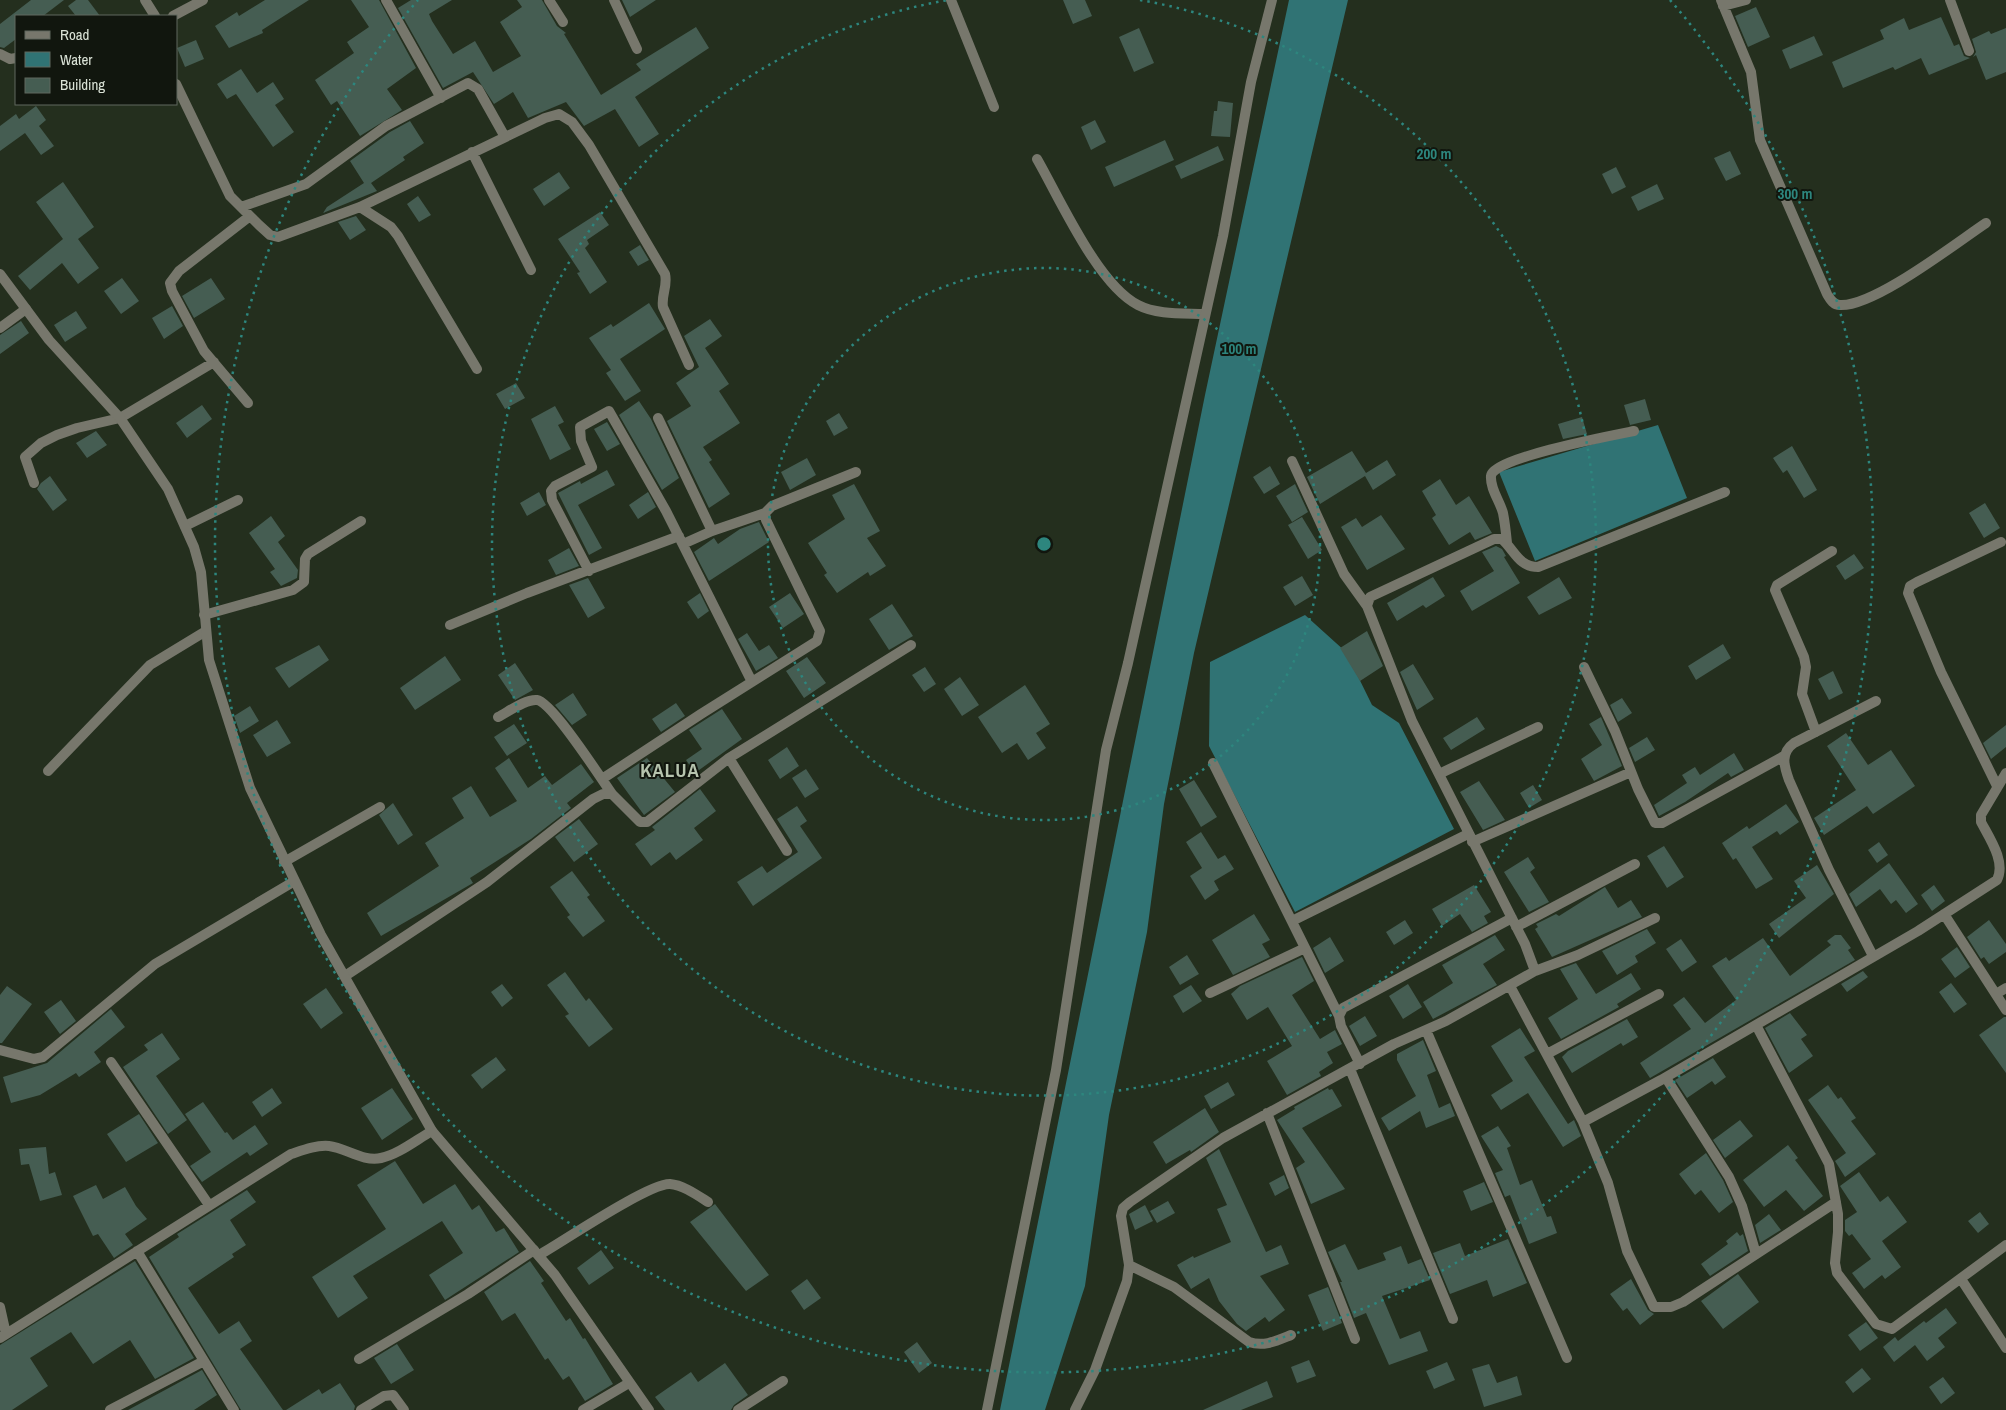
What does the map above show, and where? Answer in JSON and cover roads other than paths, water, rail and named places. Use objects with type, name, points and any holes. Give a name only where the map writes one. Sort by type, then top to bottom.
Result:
[{"type":"street","points":[[145,0],[154,15]]},
{"type":"street","points":[[175,15],[203,0]]},
{"type":"street","points":[[386,0],[441,98]]},
{"type":"street","points":[[549,0],[563,22]]},
{"type":"street","points":[[614,0],[636,49]]},
{"type":"street","points":[[951,0],[994,107]]},
{"type":"street","points":[[987,1410],[1056,1070],[1106,750],[1128,663],[1224,227],[1251,82],[1272,0]]},
{"type":"street","points":[[1746,0],[1722,3],[1752,72],[1758,126],[1768,162],[1826,294],[1833,303],[1839,306],[1850,304],[1885,290],[1986,223]]},
{"type":"street","points":[[1950,0],[1969,51]]},
{"type":"street","points":[[0,54],[10,59],[15,58]]},
{"type":"street","points":[[241,207],[306,184],[386,126],[468,83],[478,89],[505,137]]},
{"type":"street","points":[[178,88],[230,196],[270,235],[278,237],[360,207],[472,152],[559,114],[572,122],[589,145],[664,274],[667,282],[662,298],[663,307],[689,365]]},
{"type":"street","points":[[472,152],[531,270]]},
{"type":"street","points":[[1037,159],[1098,268],[1126,298],[1138,305],[1154,310],[1205,314]]},
{"type":"street","points":[[360,207],[391,227],[398,236],[477,369]]},
{"type":"street","points":[[248,403],[198,341],[170,284],[179,271],[250,216]]},
{"type":"street","points":[[0,274],[50,340],[120,418],[168,489],[184,526],[200,572],[209,660],[250,788],[294,882],[432,1131],[555,1275],[649,1410]]},
{"type":"street","points":[[0,328],[26,309]]},
{"type":"street","points":[[34,483],[25,457],[29,451],[41,442],[78,428],[120,418],[214,362]]},
{"type":"street","points":[[589,571],[552,500],[551,491],[555,486],[592,467],[581,441],[580,427],[609,412],[681,540],[752,682]]},
{"type":"street","points":[[658,418],[712,531]]},
{"type":"street","points":[[1507,543],[1502,512],[1491,476],[1494,470],[1502,464],[1546,451],[1634,431]]},
{"type":"street","points":[[1292,461],[1344,574],[1367,606],[1399,691],[1470,838],[1514,922],[1535,970]]},
{"type":"street","points":[[450,625],[527,593],[765,513],[772,506],[856,472]]},
{"type":"street","points":[[1367,606],[1370,597],[1378,592],[1428,571],[1494,538],[1502,538],[1520,561],[1529,567],[1538,567],[1725,492]]},
{"type":"street","points":[[184,526],[238,500]]},
{"type":"street","points":[[602,779],[814,644],[820,635],[766,520],[765,513]]},
{"type":"street","points":[[204,615],[293,590],[304,582],[305,559],[308,554],[361,522]]},
{"type":"street","points":[[1997,786],[1941,672],[1908,593],[1910,586],[1917,582],[2001,542]]},
{"type":"street","points":[[1816,732],[1802,694],[1806,667],[1804,657],[1775,590],[1777,585],[1832,552]]},
{"type":"street","points":[[48,771],[150,666],[206,631]]},
{"type":"street","points":[[498,717],[534,700],[543,702],[550,707],[612,794],[640,822],[647,822],[729,758],[912,645]]},
{"type":"street","points":[[1584,667],[1615,731],[1651,818],[1655,823],[1662,823],[1784,756]]},
{"type":"street","points":[[1873,956],[1829,870],[1789,780],[1784,766],[1784,756],[1788,748],[1876,701]]},
{"type":"street","points":[[1439,774],[1538,727]]},
{"type":"street","points":[[729,758],[787,851]]},
{"type":"street","points":[[1213,763],[1339,1016],[1360,1064]]},
{"type":"street","points":[[1292,922],[1470,838],[1631,772]]},
{"type":"street","points":[[1583,1122],[1666,1078],[1944,914],[1997,880],[2001,873],[2001,865],[1981,822],[1981,815],[2006,773]]},
{"type":"street","points":[[345,976],[487,882],[594,799],[603,794],[612,794]]},
{"type":"street","points":[[284,862],[380,807]]},
{"type":"street","points":[[1339,1016],[1343,1008],[1354,1000],[1635,864]]},
{"type":"street","points":[[1,1050],[16,1056],[34,1059],[43,1057],[154,964],[294,882]]},
{"type":"street","points":[[1944,914],[2006,1010]]},
{"type":"street","points":[[1075,1410],[1095,1370],[1127,1281],[1129,1265],[1121,1216],[1123,1208],[1223,1138],[1267,1113],[1394,1044],[1426,1030],[1510,986],[1535,970],[1578,955],[1655,918]]},
{"type":"street","points":[[1210,993],[1305,948]]},
{"type":"street","points":[[1510,986],[1583,1122],[1608,1183],[1627,1251],[1654,1307],[1671,1307],[1684,1302],[1836,1202]]},
{"type":"street","points":[[1996,994],[2006,988]]},
{"type":"street","points":[[1547,1054],[1659,994]]},
{"type":"street","points":[[1756,1025],[1821,1147],[1828,1164],[1836,1202],[1838,1232],[1835,1263],[1837,1273],[1876,1324],[1892,1329],[2006,1246]]},
{"type":"street","points":[[1426,1030],[1567,1358]]},
{"type":"street","points":[[111,1062],[209,1205]]},
{"type":"street","points":[[1350,1069],[1453,1319]]},
{"type":"street","points":[[1666,1078],[1729,1177],[1742,1206],[1756,1254]]},
{"type":"street","points":[[1267,1113],[1355,1339]]},
{"type":"street","points":[[0,1308],[3,1336],[291,1154],[315,1146],[330,1146],[370,1158],[380,1158],[391,1154],[432,1131]]},
{"type":"street","points":[[359,1359],[536,1253],[659,1186],[676,1185],[708,1202]]},
{"type":"street","points":[[137,1251],[234,1410]]},
{"type":"street","points":[[1129,1265],[1174,1287],[1249,1342],[1258,1345],[1267,1344],[1291,1335]]},
{"type":"street","points":[[1961,1279],[2006,1348]]},
{"type":"street","points":[[110,1410],[204,1361]]},
{"type":"street","points":[[738,1410],[783,1381]]},
{"type":"street","points":[[583,1410],[630,1383]]},
{"type":"street","points":[[360,1410],[384,1396],[393,1395],[404,1410]]},
{"type":"water","points":[[1289,0],[1348,0],[1194,653],[1164,804],[1147,932],[1109,1115],[1085,1286],[1045,1410],[1000,1410],[1205,395]]},
{"type":"water","points":[[1658,425],[1687,498],[1535,561],[1499,472]]},
{"type":"water","points":[[1305,615],[1346,652],[1372,705],[1399,723],[1454,829],[1295,912],[1209,746],[1210,662]]},
{"type":"district","name":"KALUA","points":[[670,770]]}]
